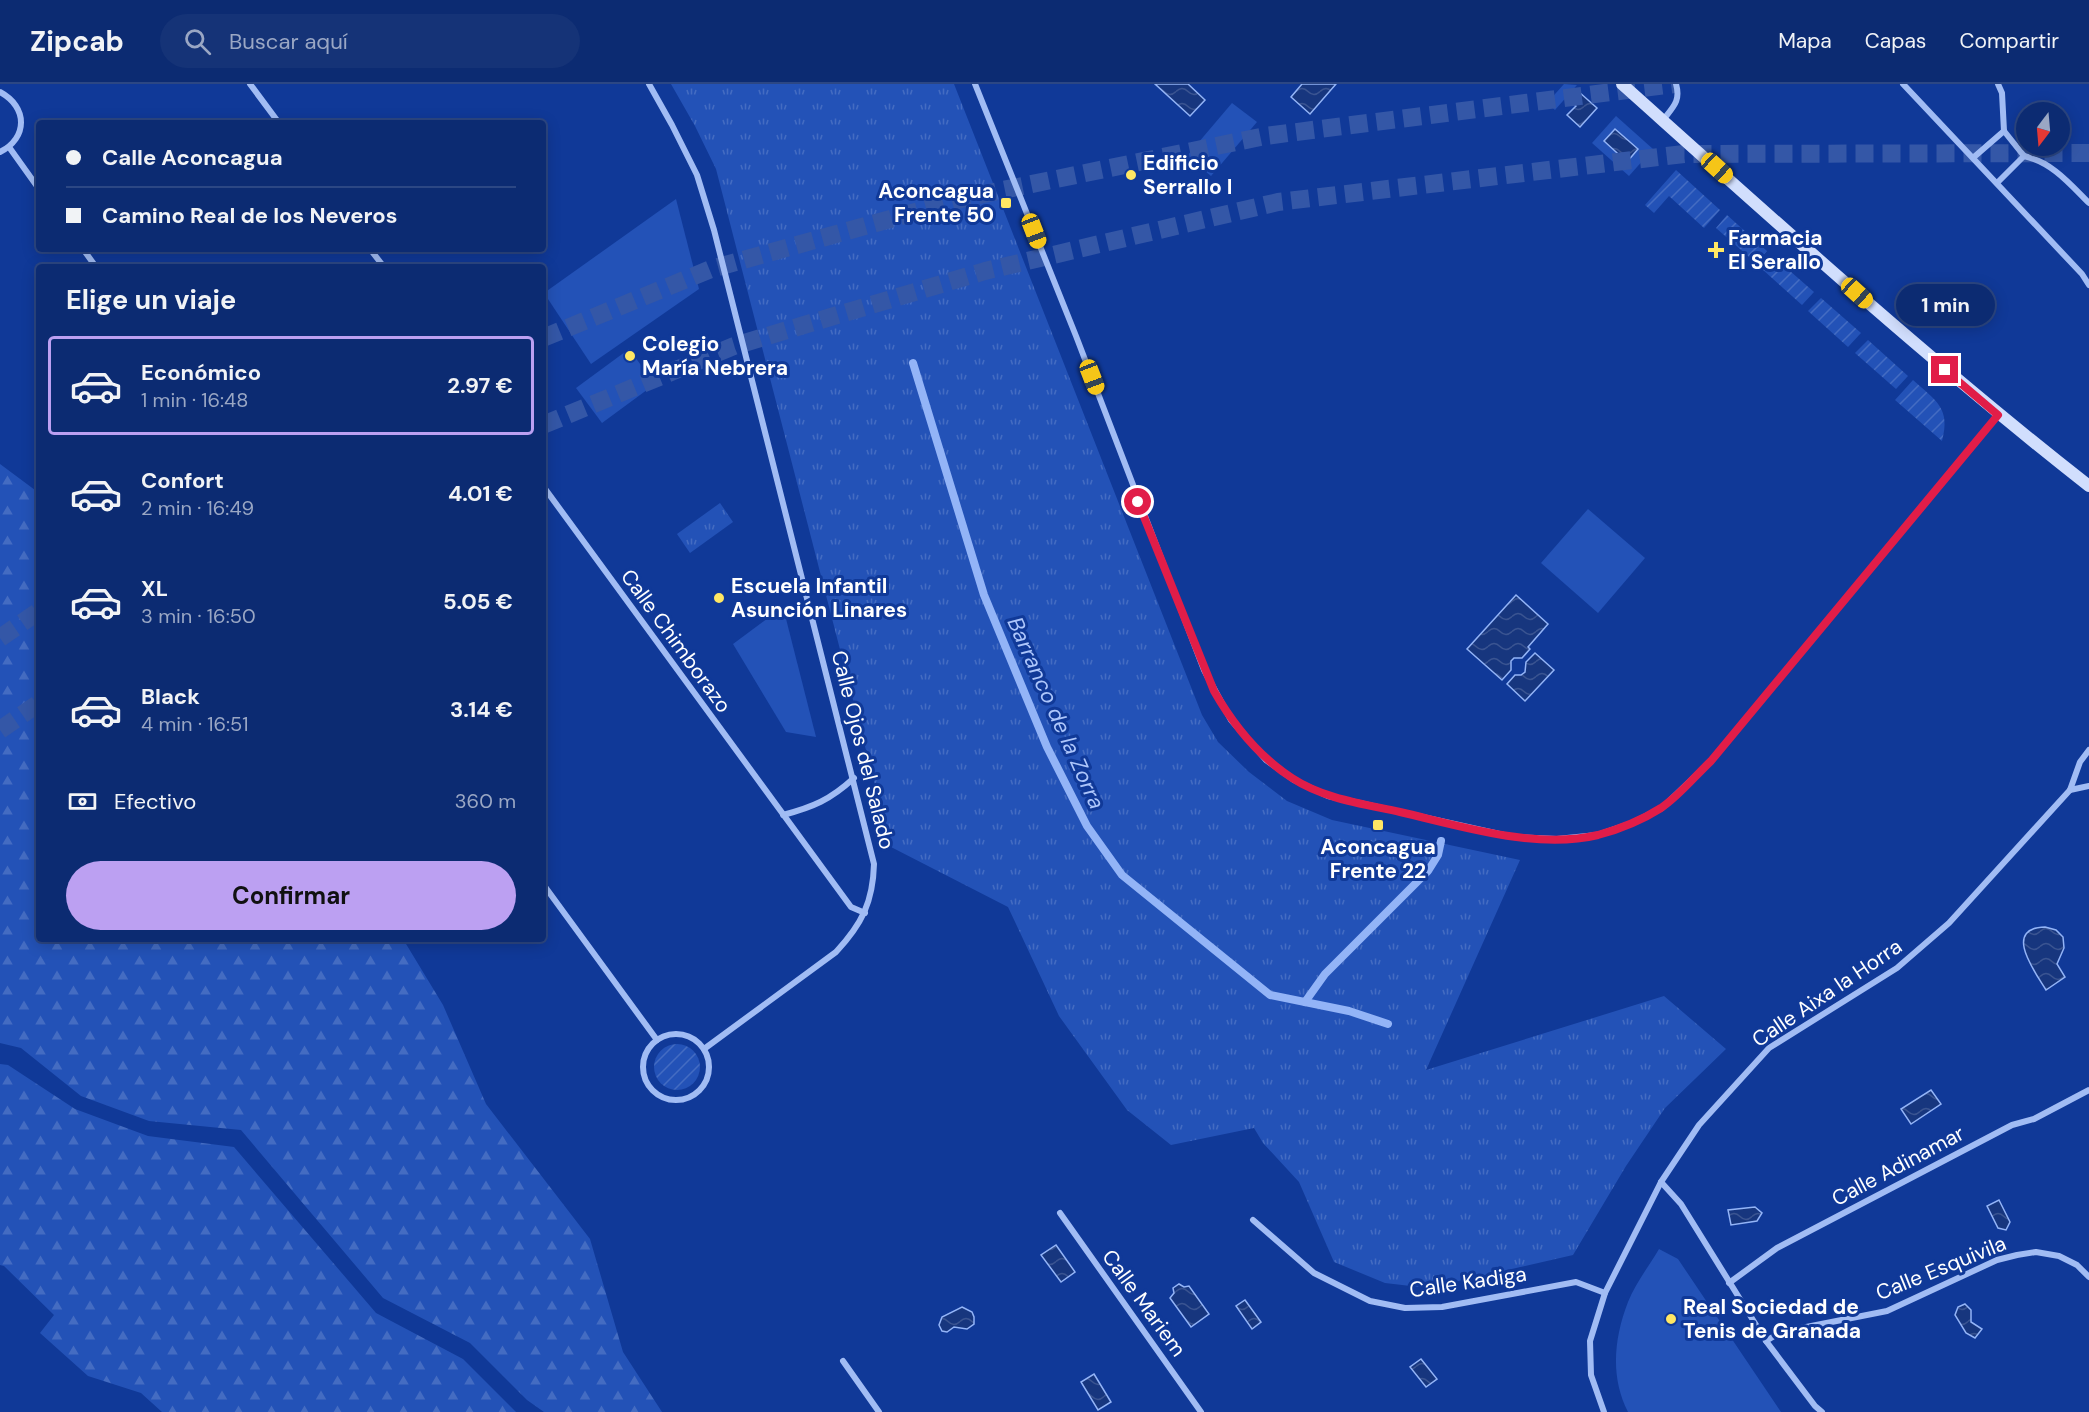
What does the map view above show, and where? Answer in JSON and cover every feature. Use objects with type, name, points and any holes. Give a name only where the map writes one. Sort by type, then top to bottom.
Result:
[{"type":"street","points":[[250,84],[277,120]]},
{"type":"street","name":"Calle Ojos del Salado","points":[[649,84],[697,175],[714,230],[874,864],[873,887],[865,913],[851,936],[836,952],[704,1049]]},
{"type":"street","points":[[975,84],[1214,691],[1231,720],[1266,760],[1294,780],[1328,796],[1513,837],[1557,839],[1597,835],[1632,823],[1662,808],[1711,761],[1998,415]]},
{"type":"street","points":[[1622,84],[1892,325],[1998,415],[2089,486]]},
{"type":"street","points":[[1663,120],[1674,106],[1679,94],[1676,84]]},
{"type":"street","points":[[1903,84],[1974,157],[2082,274],[2089,285]]},
{"type":"street","points":[[1998,84],[2002,93],[2004,131],[2016,145]]},
{"type":"street","points":[[0,92],[9,97],[20,113],[20,132],[9,147],[0,152]]},
{"type":"street","points":[[1974,157],[2004,131]]},
{"type":"street","points":[[9,147],[36,185]]},
{"type":"street","points":[[1997,183],[2025,156],[2038,159],[2056,171],[2089,203]]},
{"type":"street","points":[[372,252],[382,264]]},
{"type":"street","name":"Calle Chimborazo","points":[[546,490],[851,907],[865,913]]},
{"type":"street","name":"Calle Aixa la Horra","points":[[1604,1412],[1591,1375],[1590,1341],[1605,1293],[1661,1182],[1699,1125],[1769,1048],[1897,968],[1949,923],[2070,790],[2080,762],[2089,750]]},
{"type":"street","points":[[783,815],[819,804],[841,790],[854,778]]},
{"type":"street","points":[[2070,790],[2089,786]]},
{"type":"street","points":[[546,888],[657,1040]]},
{"type":"street","points":[[677,1034],[697,1041],[704,1049],[709,1070],[706,1081],[692,1097],[670,1100],[651,1089],[645,1080],[644,1058],[649,1048],[657,1040],[677,1034]]},
{"type":"street","name":"Calle Adinamar","points":[[1729,1283],[1777,1248],[2012,1125],[2034,1119],[2089,1090]]},
{"type":"street","points":[[1661,1182],[1681,1204],[1766,1341],[1822,1412]]},
{"type":"street","name":"Calle Mariem","points":[[1060,1213],[1201,1412]]},
{"type":"street","name":"Calle Kadiga","points":[[1253,1220],[1314,1273],[1370,1301],[1405,1308],[1442,1307],[1576,1282],[1605,1293]]},
{"type":"street","name":"Calle Esquivila","points":[[1766,1341],[1781,1332],[1887,1311],[1997,1260],[2017,1255],[2036,1252],[2059,1256],[2077,1265],[2089,1277]]},
{"type":"street","points":[[843,1361],[879,1412]]},
{"type":"green space","points":[[671,84],[954,84],[1202,715],[1218,742],[1249,772],[1287,801],[1332,820],[1520,860],[1426,1070],[1664,996],[1726,1049],[1665,1108],[1626,1166],[1573,1255],[1428,1288],[1385,1283],[1334,1262],[1299,1182],[1263,1143],[1254,1128],[1171,1145],[1127,1110],[1059,1016],[1008,907],[891,847],[716,169]]},
{"type":"green space","points":[[1564,84],[1577,85],[1555,110],[1547,103]]},
{"type":"green space","points":[[1232,103],[1257,122],[1211,176],[1187,156]]},
{"type":"green space","points":[[1616,116],[1653,149],[1629,176],[1592,143]]},
{"type":"green space","points":[[1676,170],[1720,210],[1704,228],[1669,196],[1654,213],[1645,205]]},
{"type":"green space","points":[[676,199],[699,289],[591,364],[546,296],[546,292]]},
{"type":"green space","points":[[1727,215],[1767,251],[1756,263],[1716,228]]},
{"type":"green space","points":[[1774,257],[1814,292],[1802,305],[1762,269]]},
{"type":"green space","points":[[1821,298],[1861,333],[1848,347],[1808,311]]},
{"type":"green space","points":[[1868,340],[1908,376],[1896,389],[1855,353]]},
{"type":"green space","points":[[629,349],[655,384],[602,423],[576,388]]},
{"type":"green space","points":[[1913,380],[1935,400],[1943,413],[1945,420],[1942,441],[1895,400]]},
{"type":"green space","points":[[0,464],[36,491],[36,942],[405,942],[443,1005],[486,1104],[590,1239],[623,1352],[662,1412],[544,1412],[527,1400],[470,1343],[383,1298],[241,1130],[149,1121],[81,1096],[21,1048],[0,1043]]},
{"type":"green space","points":[[720,503],[733,522],[690,553],[677,534]]},
{"type":"green space","points":[[1588,509],[1645,558],[1598,613],[1541,563]]},
{"type":"green space","points":[[783,607],[816,737],[786,732],[733,644]]},
{"type":"green space","points":[[677,1044],[693,1051],[700,1067],[693,1083],[677,1090],[661,1083],[654,1067],[661,1051]]},
{"type":"green space","points":[[0,1064],[8,1065],[75,1109],[148,1136],[234,1147],[376,1313],[463,1359],[516,1412],[162,1412],[141,1393],[88,1376],[40,1333],[54,1315],[4,1266],[0,1265]]},
{"type":"green space","name":"Real Sociedad de Tenis de Granada","points":[[1659,1249],[1678,1259],[1781,1412],[1628,1412],[1618,1385],[1617,1343],[1631,1295]]},
{"type":"water","points":[[1155,84],[1188,84],[1205,100],[1190,116]]},
{"type":"water","points":[[1302,84],[1336,84],[1310,114],[1291,97]]},
{"type":"water","points":[[1579,92],[1597,108],[1580,127],[1567,115],[1576,106],[1571,101]]},
{"type":"water","points":[[1615,129],[1638,149],[1627,162],[1604,141]]},
{"type":"water","points":[[1516,595],[1548,624],[1528,647],[1530,649],[1522,658],[1514,658],[1511,661],[1511,670],[1502,680],[1467,649]]},
{"type":"water","points":[[1535,653],[1554,670],[1525,701],[1507,684],[1515,675],[1525,672],[1526,662]]},
{"type":"water","points":[[2045,927],[2056,930],[2063,937],[2064,948],[2057,964],[2065,977],[2046,990],[2025,952],[2024,943],[2025,935],[2032,929]]},
{"type":"water","points":[[1931,1090],[1941,1104],[1911,1124],[1901,1109]]},
{"type":"water","points":[[1999,1200],[2010,1222],[2006,1230],[1998,1228],[1987,1206]]},
{"type":"water","points":[[1755,1207],[1762,1213],[1757,1221],[1731,1225],[1728,1210]]},
{"type":"water","points":[[1056,1245],[1075,1272],[1061,1282],[1041,1255]]},
{"type":"water","points":[[1179,1284],[1184,1287],[1189,1286],[1209,1314],[1191,1327],[1170,1298],[1174,1293],[1173,1288]]},
{"type":"water","points":[[1245,1300],[1261,1322],[1252,1329],[1236,1306]]},
{"type":"water","points":[[1965,1304],[1971,1310],[1971,1322],[1982,1329],[1975,1338],[1966,1333],[1955,1315],[1958,1307]]},
{"type":"water","points":[[962,1307],[972,1312],[974,1324],[967,1329],[954,1327],[947,1332],[942,1331],[939,1325],[942,1317]]},
{"type":"water","points":[[1421,1359],[1437,1379],[1426,1387],[1410,1367]]},
{"type":"water","points":[[1094,1374],[1111,1402],[1098,1410],[1081,1382]]},
{"type":"waterway","name":"Barranco de la Zorra","points":[[913,363],[984,595],[1047,747],[1087,826],[1122,875],[1270,995],[1349,1011],[1388,1024]]},
{"type":"waterway","points":[[1305,1002],[1325,974],[1428,871],[1438,855],[1441,841]]},
{"type":"tunnel","points":[[546,337],[711,269],[969,197],[1265,136],[1675,84]]},
{"type":"tunnel","points":[[546,424],[734,346],[985,271],[1278,202],[1684,154],[2089,153]]},
{"type":"tunnel","points":[[0,638],[36,613]]},
{"type":"tunnel","points":[[0,730],[36,705]]},
{"type":"place","name":"Edificio Serrallo I","points":[[1131,175]]},
{"type":"place","name":"Aconcagua Frente 50","points":[[1006,203]]},
{"type":"place","name":"Farmacia El Serallo","points":[[1716,250]]},
{"type":"place","name":"Colegio María Nebrera","points":[[630,356]]},
{"type":"place","name":"Escuela Infantil Asunción Linares","points":[[719,598]]},
{"type":"place","name":"Aconcagua Frente 22","points":[[1378,825]]},
{"type":"place","name":"Real Sociedad de Tenis de Granada","points":[[1671,1319]]},
{"type":"route","points":[[1138,502],[1214,691],[1231,720],[1266,760],[1294,780],[1328,796],[1513,837],[1557,839],[1597,835],[1632,823],[1662,808],[1711,761],[1998,415],[1945,370]]}]
